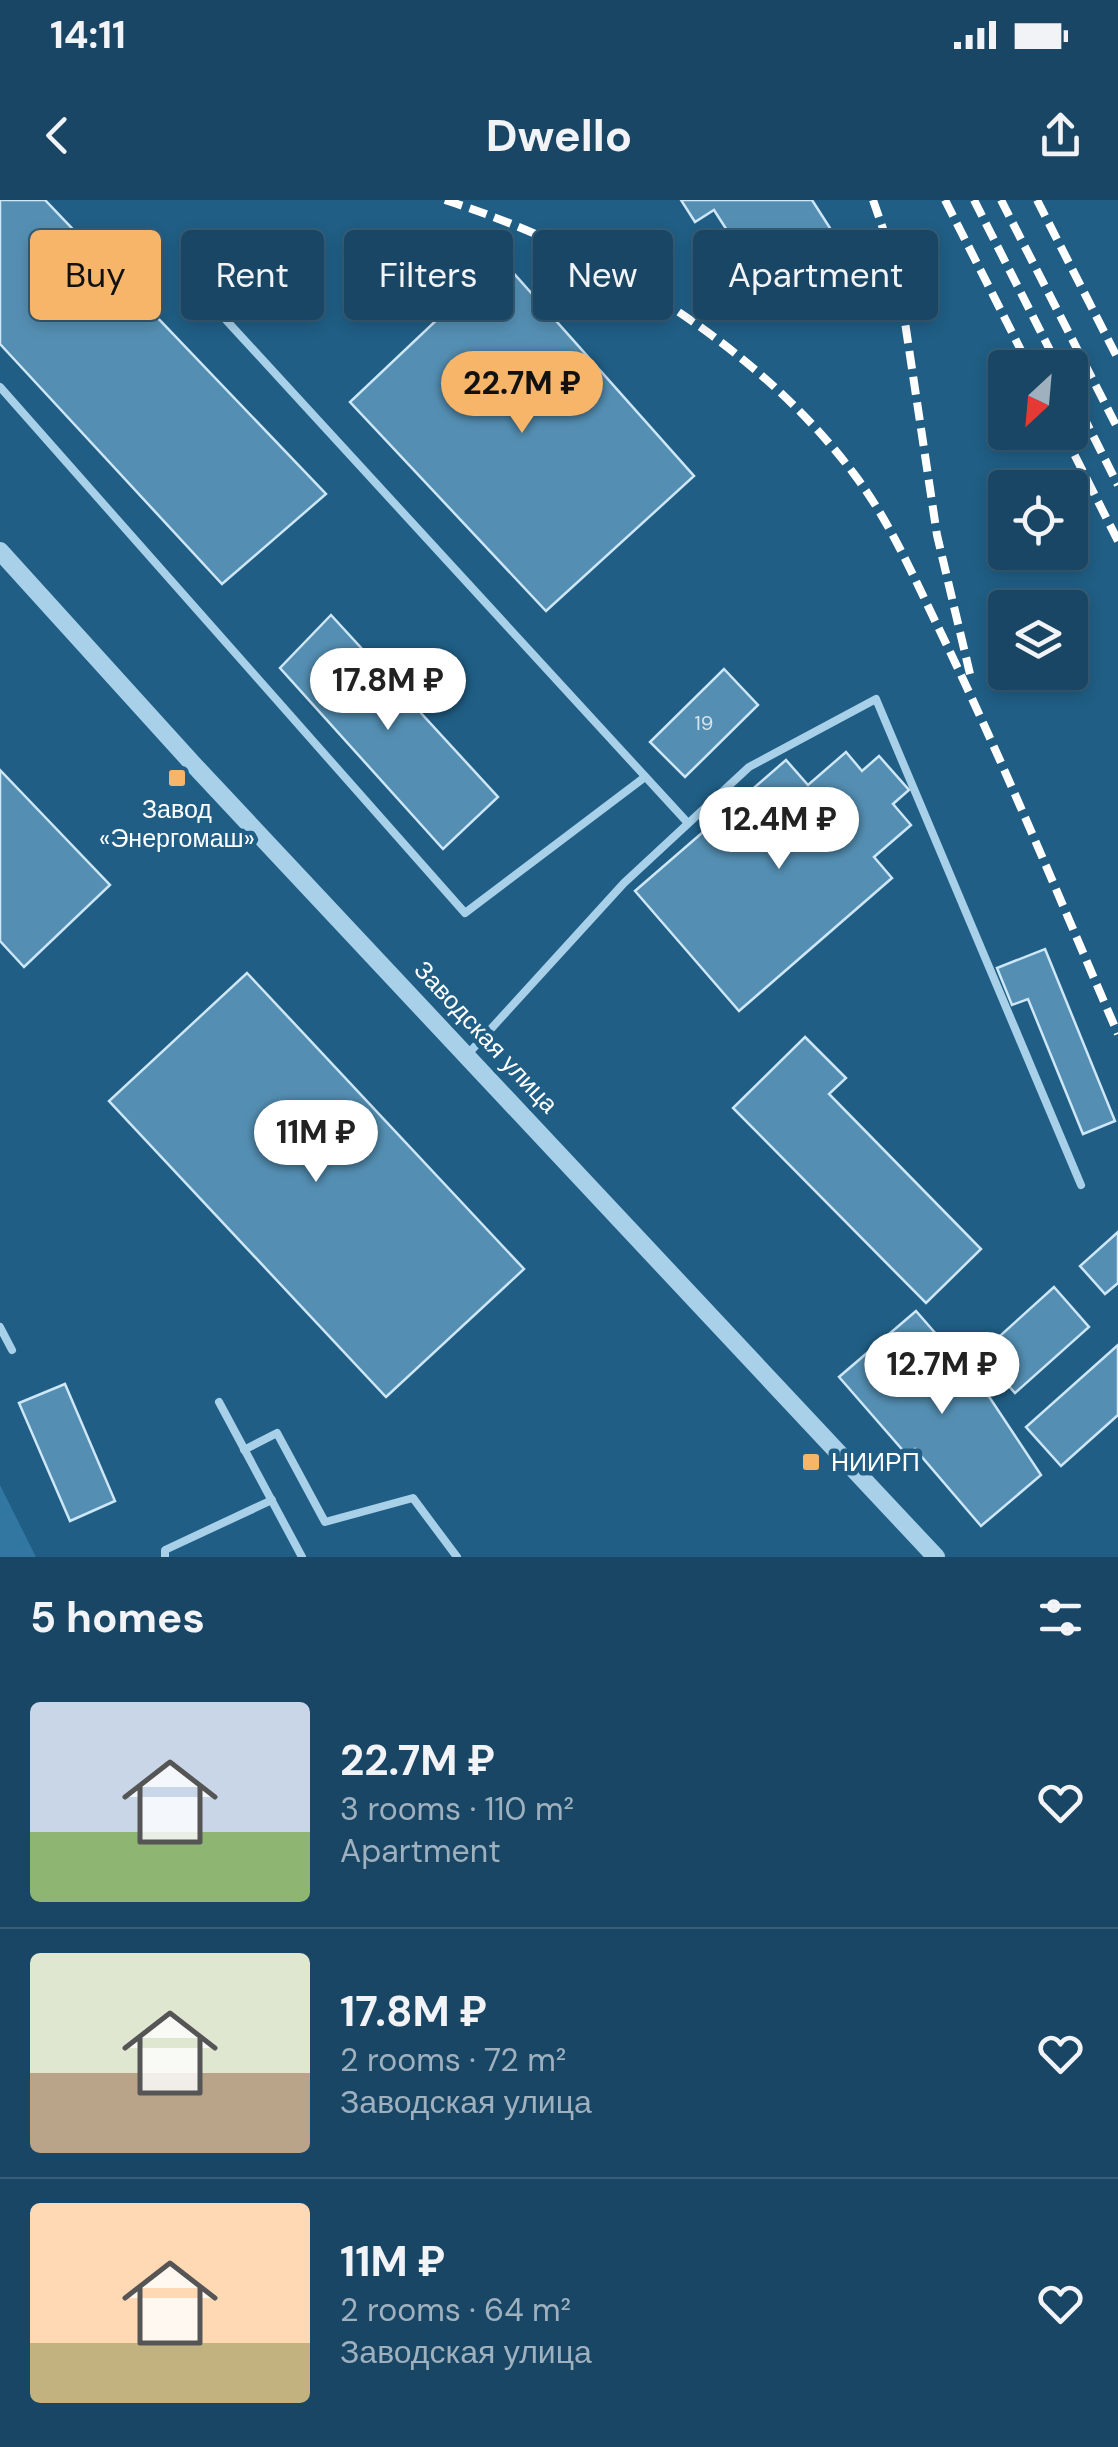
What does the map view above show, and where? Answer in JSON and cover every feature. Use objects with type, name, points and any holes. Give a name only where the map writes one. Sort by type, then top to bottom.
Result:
[{"type":"street","name":"Заводская улица","points":[[0,552],[192,764],[936,1557]]},
{"type":"lane","points":[[226,320],[687,822]]},
{"type":"lane","points":[[0,386],[465,913],[645,776]]},
{"type":"lane","points":[[468,1054],[624,883],[750,767],[876,699],[1080,1185]]},
{"type":"lane","points":[[0,1327],[12,1350]]},
{"type":"lane","points":[[219,1402],[302,1557]]},
{"type":"lane","points":[[244,1450],[277,1433],[324,1522],[413,1498],[457,1557]]},
{"type":"lane","points":[[166,1557],[166,1550],[272,1500]]},
{"type":"shaded area","points":[[0,1485],[36,1557],[0,1557]]},
{"type":"building","points":[[0,200],[45,200],[74,230],[30,230],[30,320],[160,320],[326,494],[222,584],[0,344]]},
{"type":"building","points":[[681,200],[812,200],[831,230],[727,230],[714,210],[695,222]]},
{"type":"building","points":[[513,272],[533,295],[533,320],[555,320],[694,476],[546,611],[350,402],[437,320],[513,320]]},
{"type":"building","points":[[331,615],[498,797],[443,849],[280,668]]},
{"type":"building","points":[[724,669],[758,705],[685,777],[650,742]]},
{"type":"building","points":[[846,752],[862,771],[879,756],[909,790],[893,804],[911,825],[874,857],[892,878],[739,1011],[635,891],[786,760],[808,785]]},
{"type":"building","points":[[0,770],[110,885],[24,967],[0,941]]},
{"type":"building","points":[[1045,949],[1115,1121],[1083,1134],[1028,999],[1012,1005],[997,968]]},
{"type":"building","points":[[247,973],[524,1269],[386,1397],[109,1101]]},
{"type":"building","points":[[805,1037],[846,1078],[829,1094],[981,1249],[926,1303],[733,1108]]},
{"type":"building","points":[[1118,1232],[1118,1283],[1105,1294],[1080,1266]]},
{"type":"building","points":[[1054,1287],[1089,1327],[1015,1393],[980,1354]]},
{"type":"building","points":[[916,1311],[984,1389],[1041,1475],[981,1526],[915,1449],[907,1455],[839,1377]]},
{"type":"building","points":[[1118,1345],[1118,1415],[1061,1466],[1026,1427]]},
{"type":"building","points":[[65,1384],[115,1501],[70,1521],[19,1403]]},
{"type":"railway","points":[[445,200],[560,245],[670,307],[770,383],[815,427],[854,474],[901,551],[965,683],[1118,1034]]},
{"type":"railway","points":[[873,200],[897,269],[937,535],[970,674]]},
{"type":"railway","points":[[945,200],[1021,350]]},
{"type":"railway","points":[[974,200],[1050,350]]},
{"type":"railway","points":[[1001,200],[1118,429]]},
{"type":"railway","points":[[1037,200],[1118,359]]},
{"type":"railway","points":[[1088,426],[1118,485]]},
{"type":"railway","points":[[1072,450],[1118,541]]},
{"type":"place","name":"Завод «Энергомаш»","points":[[177,778]]},
{"type":"place","name":"НИИРП","points":[[811,1462]]}]
